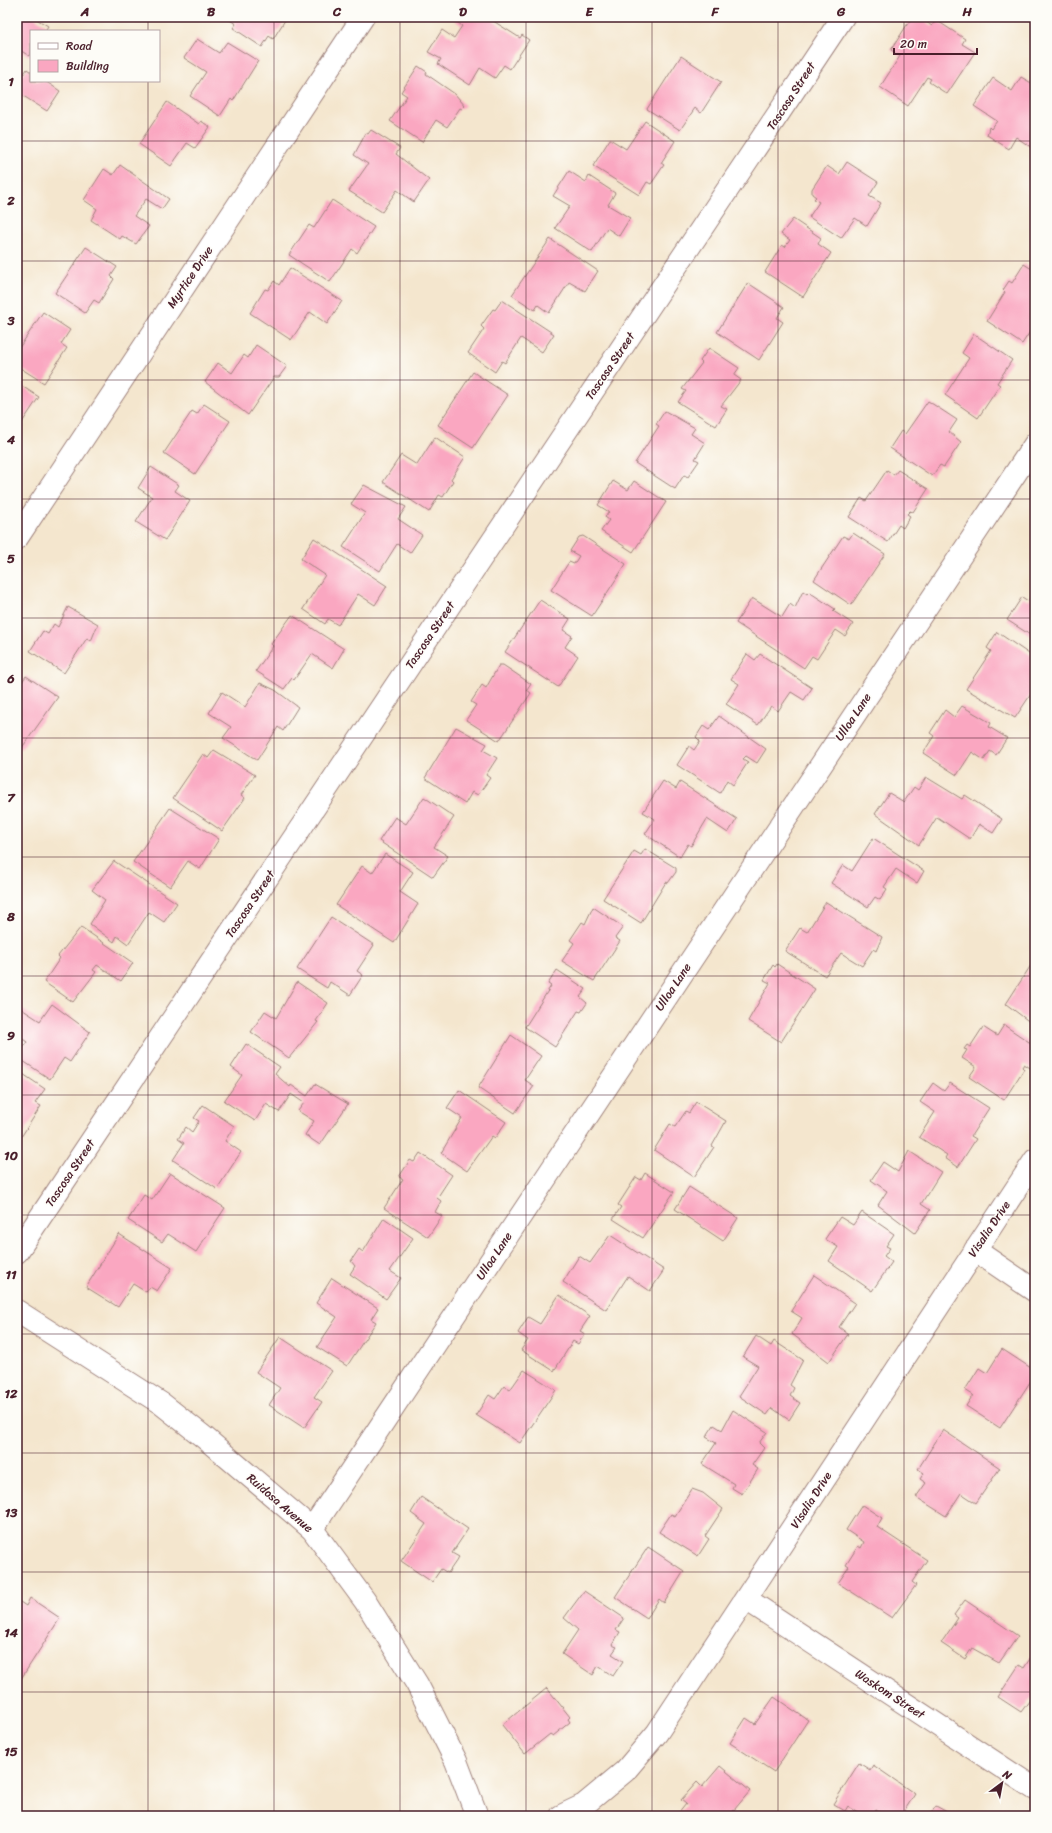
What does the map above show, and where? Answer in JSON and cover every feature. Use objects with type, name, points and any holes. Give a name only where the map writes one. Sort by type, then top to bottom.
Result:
[{"type":"street","name":"Myrtice Drive","points":[[17,538],[363,17]]},
{"type":"street","name":"Tascosa Street","points":[[17,1252],[843,17]]},
{"type":"street","name":"Ulloa Lane","points":[[312,1530],[1035,444]]},
{"type":"street","name":"Visalia Drive","points":[[561,1816],[584,1805],[625,1772],[657,1733],[1035,1160]]},
{"type":"street","points":[[975,1250],[1035,1291]]},
{"type":"street","name":"Ruidosa Avenue","points":[[17,1311],[162,1404],[205,1438],[312,1530],[365,1601],[417,1684],[456,1761],[477,1816]]},
{"type":"street","name":"Waskom Street","points":[[746,1599],[1035,1788]]},
{"type":"building","points":[[17,17],[33,17],[48,26],[46,30],[30,30],[29,56],[17,48]]},
{"type":"building","points":[[225,17],[287,17],[273,39],[269,36],[262,47],[233,28],[236,24]]},
{"type":"building","points":[[451,17],[487,17],[520,38],[522,35],[529,40],[510,69],[504,65],[495,78],[480,68],[470,85],[438,64],[441,59],[428,52],[442,30],[454,38],[462,26]]},
{"type":"building","points":[[912,17],[919,17],[932,26],[936,20],[965,39],[962,44],[975,52],[947,94],[929,82],[931,79],[927,77],[908,106],[880,87],[900,56],[891,50]]},
{"type":"building","points":[[197,39],[219,53],[227,42],[258,61],[233,101],[231,99],[220,116],[190,96],[206,72],[184,58]]},
{"type":"building","points":[[681,56],[721,82],[701,113],[695,108],[680,130],[647,109]]},
{"type":"building","points":[[418,66],[427,72],[426,74],[455,94],[465,106],[462,109],[460,108],[447,127],[436,120],[422,142],[390,121],[407,96],[401,92]]},
{"type":"building","points":[[27,69],[30,71],[30,82],[46,82],[60,91],[47,111],[17,92],[17,71],[23,75]]},
{"type":"building","points":[[1021,77],[1035,85],[1035,150],[1016,137],[1009,149],[987,135],[989,127],[991,129],[997,121],[974,106],[993,78],[1012,91]]},
{"type":"building","points":[[167,102],[199,124],[201,121],[210,127],[195,148],[187,143],[171,166],[139,144]]},
{"type":"building","points":[[645,121],[675,141],[661,163],[664,165],[651,184],[647,182],[639,195],[593,166],[610,139],[626,149]]},
{"type":"building","points":[[371,130],[400,148],[396,154],[429,180],[414,202],[397,190],[382,212],[349,191],[368,164],[354,155],[366,133],[368,134]]},
{"type":"building","points":[[847,162],[878,182],[869,196],[881,203],[867,226],[855,218],[841,238],[809,217],[819,202],[814,199],[816,197],[812,194],[812,189],[827,166],[839,174]]},
{"type":"building","points":[[120,165],[169,199],[162,209],[146,199],[134,216],[149,226],[136,244],[122,236],[120,239],[91,220],[97,209],[84,200],[104,169],[113,175]]},
{"type":"building","points":[[569,171],[586,182],[589,176],[615,193],[608,205],[630,218],[619,236],[607,228],[592,252],[555,228],[570,206],[553,196]]},
{"type":"building","points":[[332,200],[374,227],[357,253],[352,249],[330,282],[289,255],[309,225],[314,228]]},
{"type":"building","points":[[793,219],[821,238],[818,244],[831,253],[803,297],[765,272],[782,245],[785,247],[790,240],[781,234]]},
{"type":"building","points":[[550,239],[598,271],[585,291],[569,282],[549,313],[538,305],[535,310],[512,295]]},
{"type":"building","points":[[86,247],[117,267],[111,276],[114,279],[99,303],[94,300],[85,313],[55,293]]},
{"type":"building","points":[[1024,264],[1035,271],[1035,324],[1022,344],[987,321],[1005,292],[1003,290],[1009,281],[1012,283]]},
{"type":"building","points":[[290,268],[342,301],[327,324],[310,312],[291,340],[250,313],[265,289],[268,290],[274,281],[279,285]]},
{"type":"building","points":[[748,283],[784,307],[777,318],[783,322],[759,360],[717,332]]},
{"type":"building","points":[[502,300],[554,334],[542,352],[521,338],[505,363],[502,361],[495,372],[468,353],[484,329],[481,326],[493,309],[495,310]]},
{"type":"building","points":[[43,312],[70,330],[61,344],[67,348],[44,383],[17,366],[17,351]]},
{"type":"building","points":[[974,334],[1012,360],[997,383],[1000,385],[978,418],[945,395],[969,358],[962,353]]},
{"type":"building","points":[[256,345],[287,366],[279,377],[274,377],[248,415],[205,382],[218,363],[232,373],[244,355],[248,358]]},
{"type":"building","points":[[709,348],[739,368],[734,375],[741,380],[721,406],[727,409],[716,426],[678,402],[686,391],[682,389],[702,363],[700,361]]},
{"type":"building","points":[[473,372],[508,395],[473,448],[438,425]]},
{"type":"building","points":[[17,383],[39,397],[17,430]]},
{"type":"building","points":[[928,401],[957,420],[949,432],[961,442],[944,467],[940,465],[932,476],[890,448],[901,431],[905,434]]},
{"type":"building","points":[[204,404],[230,421],[195,474],[164,453],[192,411],[197,414]]},
{"type":"building","points":[[665,411],[695,428],[691,434],[705,443],[695,459],[699,461],[688,477],[684,475],[675,489],[635,463],[659,426],[656,424]]},
{"type":"building","points":[[435,437],[465,457],[451,479],[453,481],[443,497],[439,495],[429,512],[383,482],[401,455],[417,465]]},
{"type":"building","points":[[151,467],[179,485],[175,491],[190,501],[165,540],[136,522],[152,497],[138,488]]},
{"type":"building","points":[[887,470],[894,475],[898,470],[928,489],[913,512],[910,511],[907,514],[910,516],[903,528],[899,525],[888,542],[849,517],[861,498],[866,501]]},
{"type":"building","points":[[613,481],[628,490],[634,481],[666,502],[633,552],[601,531],[609,520],[605,517],[609,512],[598,505]]},
{"type":"building","points":[[364,485],[406,507],[398,519],[422,535],[410,553],[397,544],[380,571],[343,547],[365,513],[351,504]]},
{"type":"building","points":[[853,533],[885,554],[851,605],[814,580],[843,536],[849,539]]},
{"type":"building","points":[[583,536],[626,564],[592,616],[551,590],[569,562],[574,564],[579,556],[570,551],[579,537]]},
{"type":"building","points":[[314,538],[387,586],[375,605],[358,594],[338,625],[328,619],[325,624],[303,609],[325,575],[301,559]]},
{"type":"building","points":[[1035,590],[1035,638],[1007,620],[1022,597],[1028,601]]},
{"type":"building","points":[[803,591],[807,594],[809,592],[835,609],[833,611],[853,624],[845,636],[836,630],[817,659],[812,656],[804,668],[736,623],[752,598],[782,617],[790,604],[795,608]]},
{"type":"building","points":[[540,600],[570,619],[563,630],[572,636],[565,647],[578,656],[558,687],[505,652]]},
{"type":"building","points":[[68,607],[98,624],[91,641],[87,638],[64,673],[30,651],[43,631],[48,634],[54,624],[58,627]]},
{"type":"building","points":[[292,615],[344,649],[333,668],[312,654],[294,680],[292,678],[284,689],[256,671],[273,646],[271,644]]},
{"type":"building","points":[[997,632],[1035,658],[1035,683],[1033,686],[1035,688],[1015,718],[966,689],[991,651],[987,648]]},
{"type":"building","points":[[747,654],[755,660],[760,654],[812,688],[804,700],[791,692],[778,711],[771,706],[758,725],[726,704],[739,684],[731,679]]},
{"type":"building","points":[[499,665],[503,665],[531,684],[527,690],[531,693],[499,741],[466,720],[476,705],[471,702],[482,685],[486,688]]},
{"type":"building","points":[[26,676],[58,697],[21,749],[17,746],[17,689]]},
{"type":"building","points":[[260,683],[275,690],[298,707],[283,731],[278,727],[257,760],[223,738],[231,727],[209,713],[222,692],[245,707]]},
{"type":"building","points":[[962,706],[991,723],[989,727],[1007,738],[996,755],[990,751],[984,760],[972,752],[957,775],[923,753],[934,736],[930,733],[945,710],[954,717]]},
{"type":"building","points":[[719,716],[766,749],[757,763],[746,756],[743,759],[748,762],[733,785],[727,780],[720,793],[677,765],[689,746],[694,750],[700,741],[696,737],[703,726],[709,730]]},
{"type":"building","points":[[456,727],[487,744],[483,750],[497,758],[486,775],[490,778],[478,795],[472,792],[465,804],[425,778]]},
{"type":"building","points":[[214,750],[255,775],[241,795],[245,798],[222,831],[173,798],[203,754],[208,758]]},
{"type":"building","points":[[926,777],[962,799],[965,795],[1002,819],[993,833],[979,824],[970,839],[937,817],[919,845],[875,814],[889,793],[904,802],[914,787],[918,790]]},
{"type":"building","points":[[663,781],[676,789],[680,782],[737,819],[728,833],[707,819],[691,846],[688,844],[680,857],[645,834],[655,819],[643,812]]},
{"type":"building","points":[[424,797],[454,817],[434,847],[448,856],[433,877],[379,841],[395,817],[406,824]]},
{"type":"building","points":[[170,808],[219,839],[200,869],[188,861],[170,887],[133,862]]},
{"type":"building","points":[[873,838],[924,871],[917,883],[896,869],[884,887],[887,889],[880,900],[875,897],[868,907],[831,883],[843,865],[852,871]]},
{"type":"building","points":[[645,849],[676,868],[676,872],[668,883],[666,882],[641,923],[603,899],[634,851],[641,855]]},
{"type":"building","points":[[385,854],[413,872],[400,892],[418,904],[394,943],[336,905],[362,866],[372,873]]},
{"type":"building","points":[[114,861],[177,903],[164,922],[149,912],[128,944],[117,936],[114,942],[90,924],[105,900],[92,890]]},
{"type":"building","points":[[826,902],[882,937],[876,951],[873,949],[862,966],[841,953],[825,976],[785,951],[800,928],[807,932]]},
{"type":"building","points":[[593,907],[623,927],[615,938],[620,941],[594,981],[562,961],[574,943],[570,940],[582,922],[585,924]]},
{"type":"building","points":[[331,917],[374,945],[357,971],[363,975],[350,995],[330,982],[327,988],[297,969]]},
{"type":"building","points":[[81,927],[133,963],[121,981],[97,965],[93,970],[96,972],[73,1002],[44,982],[60,958],[58,956]]},
{"type":"building","points":[[1035,959],[1035,1026],[1006,1004]]},
{"type":"building","points":[[777,964],[815,989],[781,1042],[748,1021],[770,983],[764,980],[773,965],[775,967]]},
{"type":"building","points":[[557,970],[586,989],[580,997],[587,1003],[581,1012],[578,1011],[555,1047],[525,1027],[551,986],[548,984]]},
{"type":"building","points":[[297,982],[328,1003],[316,1021],[318,1022],[289,1058],[251,1032],[265,1011],[276,1018]]},
{"type":"building","points":[[52,1004],[90,1032],[70,1062],[64,1058],[50,1079],[17,1057],[27,1042],[17,1035],[17,1012],[20,1008],[40,1021]]},
{"type":"building","points":[[1004,1025],[1035,1046],[1035,1071],[1024,1064],[1022,1067],[1024,1069],[1004,1100],[969,1077],[976,1067],[962,1058],[967,1050],[964,1049],[967,1045],[970,1047],[983,1027],[997,1036]]},
{"type":"building","points":[[511,1035],[541,1056],[525,1080],[534,1086],[515,1113],[478,1088]]},
{"type":"building","points":[[246,1044],[280,1067],[275,1074],[290,1087],[291,1085],[307,1096],[315,1084],[348,1104],[320,1145],[305,1135],[314,1121],[298,1111],[304,1103],[291,1094],[279,1112],[266,1104],[255,1121],[224,1101],[242,1075],[231,1067]]},
{"type":"building","points":[[17,1070],[45,1089],[35,1103],[41,1106],[21,1137],[17,1134]]},
{"type":"building","points":[[933,1083],[944,1091],[950,1083],[989,1108],[971,1136],[976,1139],[958,1167],[945,1158],[947,1155],[919,1137],[935,1112],[920,1102]]},
{"type":"building","points":[[459,1090],[506,1122],[495,1138],[492,1136],[467,1171],[441,1153],[462,1118],[447,1108]]},
{"type":"building","points":[[696,1102],[726,1121],[712,1146],[714,1147],[694,1177],[654,1150],[670,1124],[675,1127],[686,1111],[689,1113]]},
{"type":"building","points":[[203,1105],[234,1126],[225,1141],[241,1152],[217,1189],[173,1160],[184,1143],[178,1139],[186,1127],[192,1132],[199,1121],[194,1118]]},
{"type":"building","points":[[909,1151],[941,1172],[921,1204],[930,1210],[915,1233],[878,1205],[887,1191],[871,1180],[883,1162],[898,1172]]},
{"type":"building","points":[[420,1153],[452,1175],[437,1198],[441,1201],[435,1212],[442,1216],[428,1237],[384,1208],[403,1179],[399,1177],[410,1160],[414,1162]]},
{"type":"building","points":[[170,1173],[225,1208],[196,1252],[168,1234],[162,1242],[128,1220],[144,1195],[152,1200]]},
{"type":"building","points":[[645,1173],[674,1192],[643,1238],[613,1219],[621,1207],[618,1205],[636,1177],[641,1180]]},
{"type":"building","points":[[689,1187],[738,1218],[723,1241],[675,1209]]},
{"type":"building","points":[[862,1212],[894,1234],[886,1246],[890,1248],[884,1256],[892,1262],[872,1291],[829,1261],[838,1247],[825,1239],[840,1217],[853,1225]]},
{"type":"building","points":[[384,1218],[413,1238],[390,1271],[401,1278],[386,1299],[350,1274],[355,1266],[351,1261],[359,1249],[363,1252]]},
{"type":"building","points":[[119,1234],[172,1268],[157,1291],[150,1287],[146,1292],[133,1284],[118,1307],[86,1287]]},
{"type":"building","points":[[610,1235],[664,1270],[650,1291],[628,1276],[606,1310],[563,1282],[579,1256],[590,1263]]},
{"type":"building","points":[[814,1275],[855,1303],[839,1327],[848,1334],[829,1362],[792,1334],[802,1318],[791,1311]]},
{"type":"building","points":[[332,1278],[378,1308],[371,1319],[376,1322],[347,1366],[317,1347],[337,1317],[316,1303]]},
{"type":"building","points":[[559,1295],[590,1316],[580,1331],[585,1334],[578,1344],[573,1341],[554,1371],[521,1350],[528,1340],[518,1333],[528,1317],[540,1324]]},
{"type":"building","points":[[756,1336],[771,1346],[774,1341],[803,1360],[790,1385],[794,1388],[790,1396],[800,1403],[789,1420],[772,1408],[767,1415],[739,1396],[758,1366],[743,1357]]},
{"type":"building","points":[[280,1337],[332,1371],[314,1397],[322,1402],[304,1428],[269,1405],[280,1388],[256,1372]]},
{"type":"building","points":[[1002,1349],[1034,1370],[1031,1375],[1034,1376],[1000,1428],[966,1406],[973,1395],[965,1390],[979,1368],[987,1373]]},
{"type":"building","points":[[524,1370],[556,1390],[520,1443],[476,1415],[489,1395],[495,1399],[504,1386],[510,1390]]},
{"type":"building","points":[[733,1410],[767,1432],[759,1443],[764,1448],[752,1465],[758,1469],[742,1494],[732,1488],[734,1484],[702,1464],[716,1443],[706,1437],[714,1425],[722,1430]]},
{"type":"building","points":[[943,1430],[1000,1468],[976,1503],[961,1493],[946,1516],[916,1497],[926,1483],[920,1479],[924,1473],[918,1469]]},
{"type":"building","points":[[692,1489],[703,1493],[723,1509],[705,1536],[709,1539],[698,1556],[659,1532],[671,1514],[675,1516]]},
{"type":"building","points":[[421,1497],[468,1529],[452,1553],[459,1557],[448,1573],[441,1569],[432,1582],[401,1561],[426,1524],[411,1513]]},
{"type":"building","points":[[862,1505],[882,1518],[877,1527],[927,1560],[912,1582],[916,1585],[892,1618],[838,1583],[849,1567],[846,1565],[858,1546],[861,1548],[864,1542],[846,1530]]},
{"type":"building","points":[[648,1547],[684,1571],[664,1603],[659,1599],[647,1618],[615,1597]]},
{"type":"building","points":[[584,1591],[624,1618],[616,1630],[620,1632],[612,1645],[617,1647],[612,1654],[623,1661],[613,1676],[598,1666],[593,1675],[562,1654],[578,1630],[564,1618]]},
{"type":"building","points":[[30,1598],[60,1618],[17,1685],[17,1600],[26,1606]]},
{"type":"building","points":[[965,1600],[1018,1636],[999,1663],[972,1648],[965,1659],[941,1643],[958,1618],[954,1615]]},
{"type":"building","points":[[1035,1651],[1035,1693],[1021,1712],[998,1697],[1019,1665],[1024,1668]]},
{"type":"building","points":[[547,1688],[570,1717],[568,1719],[570,1722],[553,1736],[550,1734],[525,1754],[502,1725]]},
{"type":"building","points":[[774,1697],[808,1720],[774,1772],[730,1743],[746,1718],[755,1724]]},
{"type":"building","points":[[859,1763],[870,1770],[873,1765],[915,1794],[901,1816],[886,1816],[876,1809],[872,1816],[863,1816],[848,1806],[845,1811],[833,1804]]},
{"type":"building","points":[[720,1766],[750,1791],[729,1816],[680,1816],[678,1814],[686,1804],[681,1800],[697,1782],[702,1787]]},
{"type":"building","points":[[936,1806],[954,1816],[929,1816]]}]
